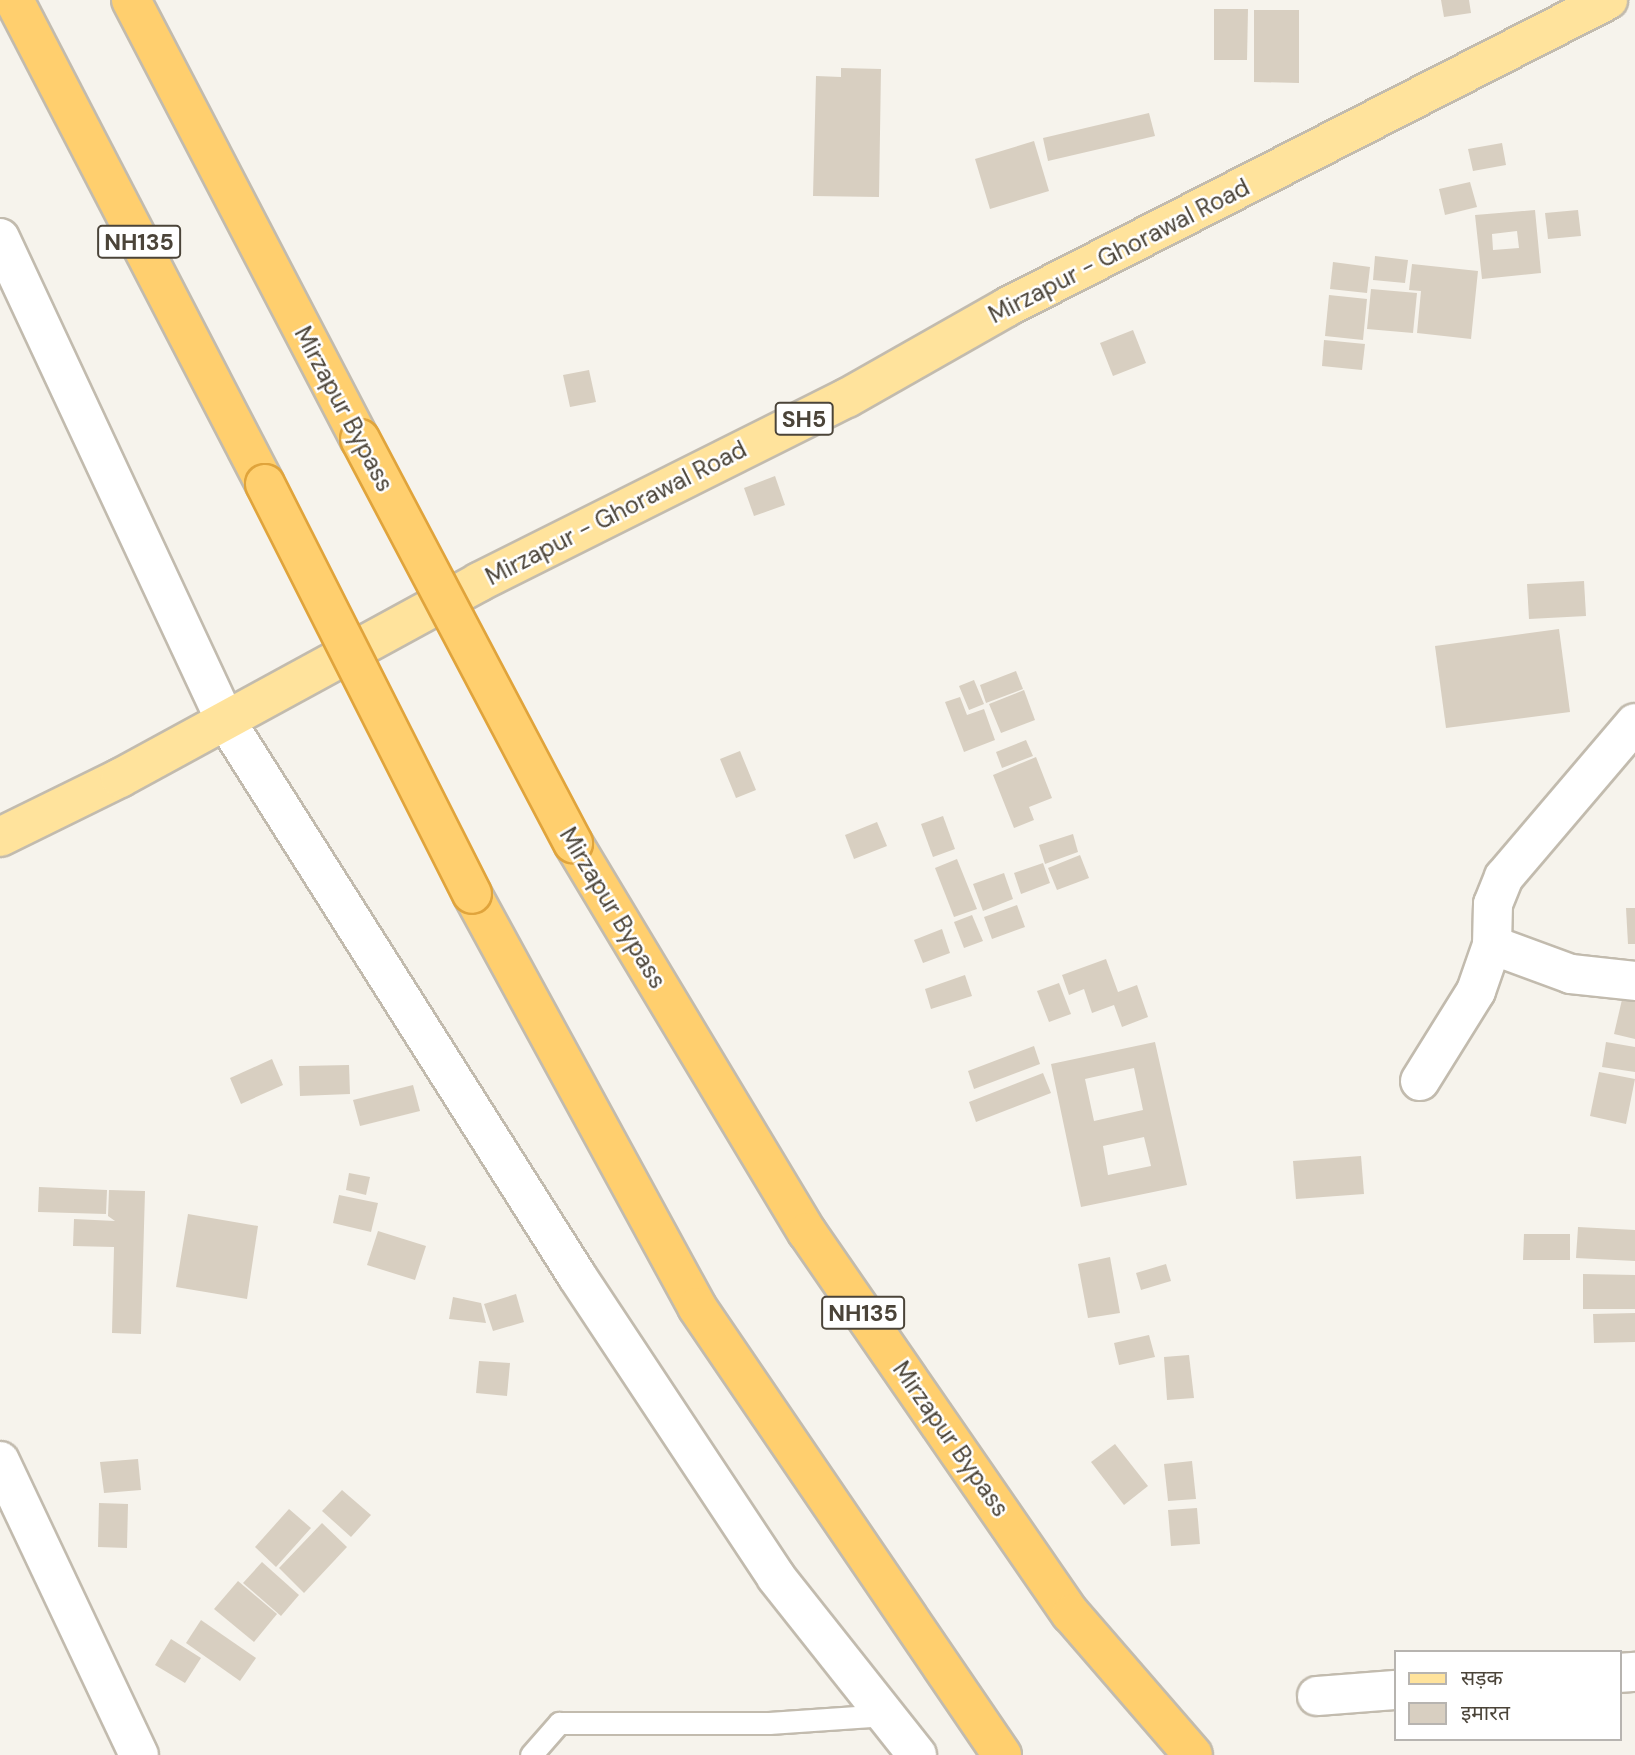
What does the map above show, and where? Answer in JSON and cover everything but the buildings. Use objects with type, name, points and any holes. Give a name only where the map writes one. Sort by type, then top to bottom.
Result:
[{"type":"highway","name":"NH135","points":[[13,0],[265,484],[472,894],[697,1307],[1002,1755]]},
{"type":"highway","name":"Mirzapur Bypass","points":[[131,0],[573,843],[815,1244],[1072,1614],[1193,1755]]},
{"type":"main road","name":"Mirzapur - Ghorawal Road","points":[[0,837],[224,718],[1608,0]]},
{"type":"street","points":[[0,238],[224,718],[638,1369],[776,1577],[917,1755]]},
{"type":"street","points":[[1420,1081],[1476,991],[1492,945],[1493,904],[1504,877],[1635,723]]},
{"type":"street","points":[[1492,945],[1571,974],[1635,981]]},
{"type":"street","points":[[0,1461],[139,1755]]},
{"type":"street","points":[[1317,1696],[1394,1690]]},
{"type":"lane","points":[[530,1755],[559,1723],[769,1723],[886,1715]]}]
